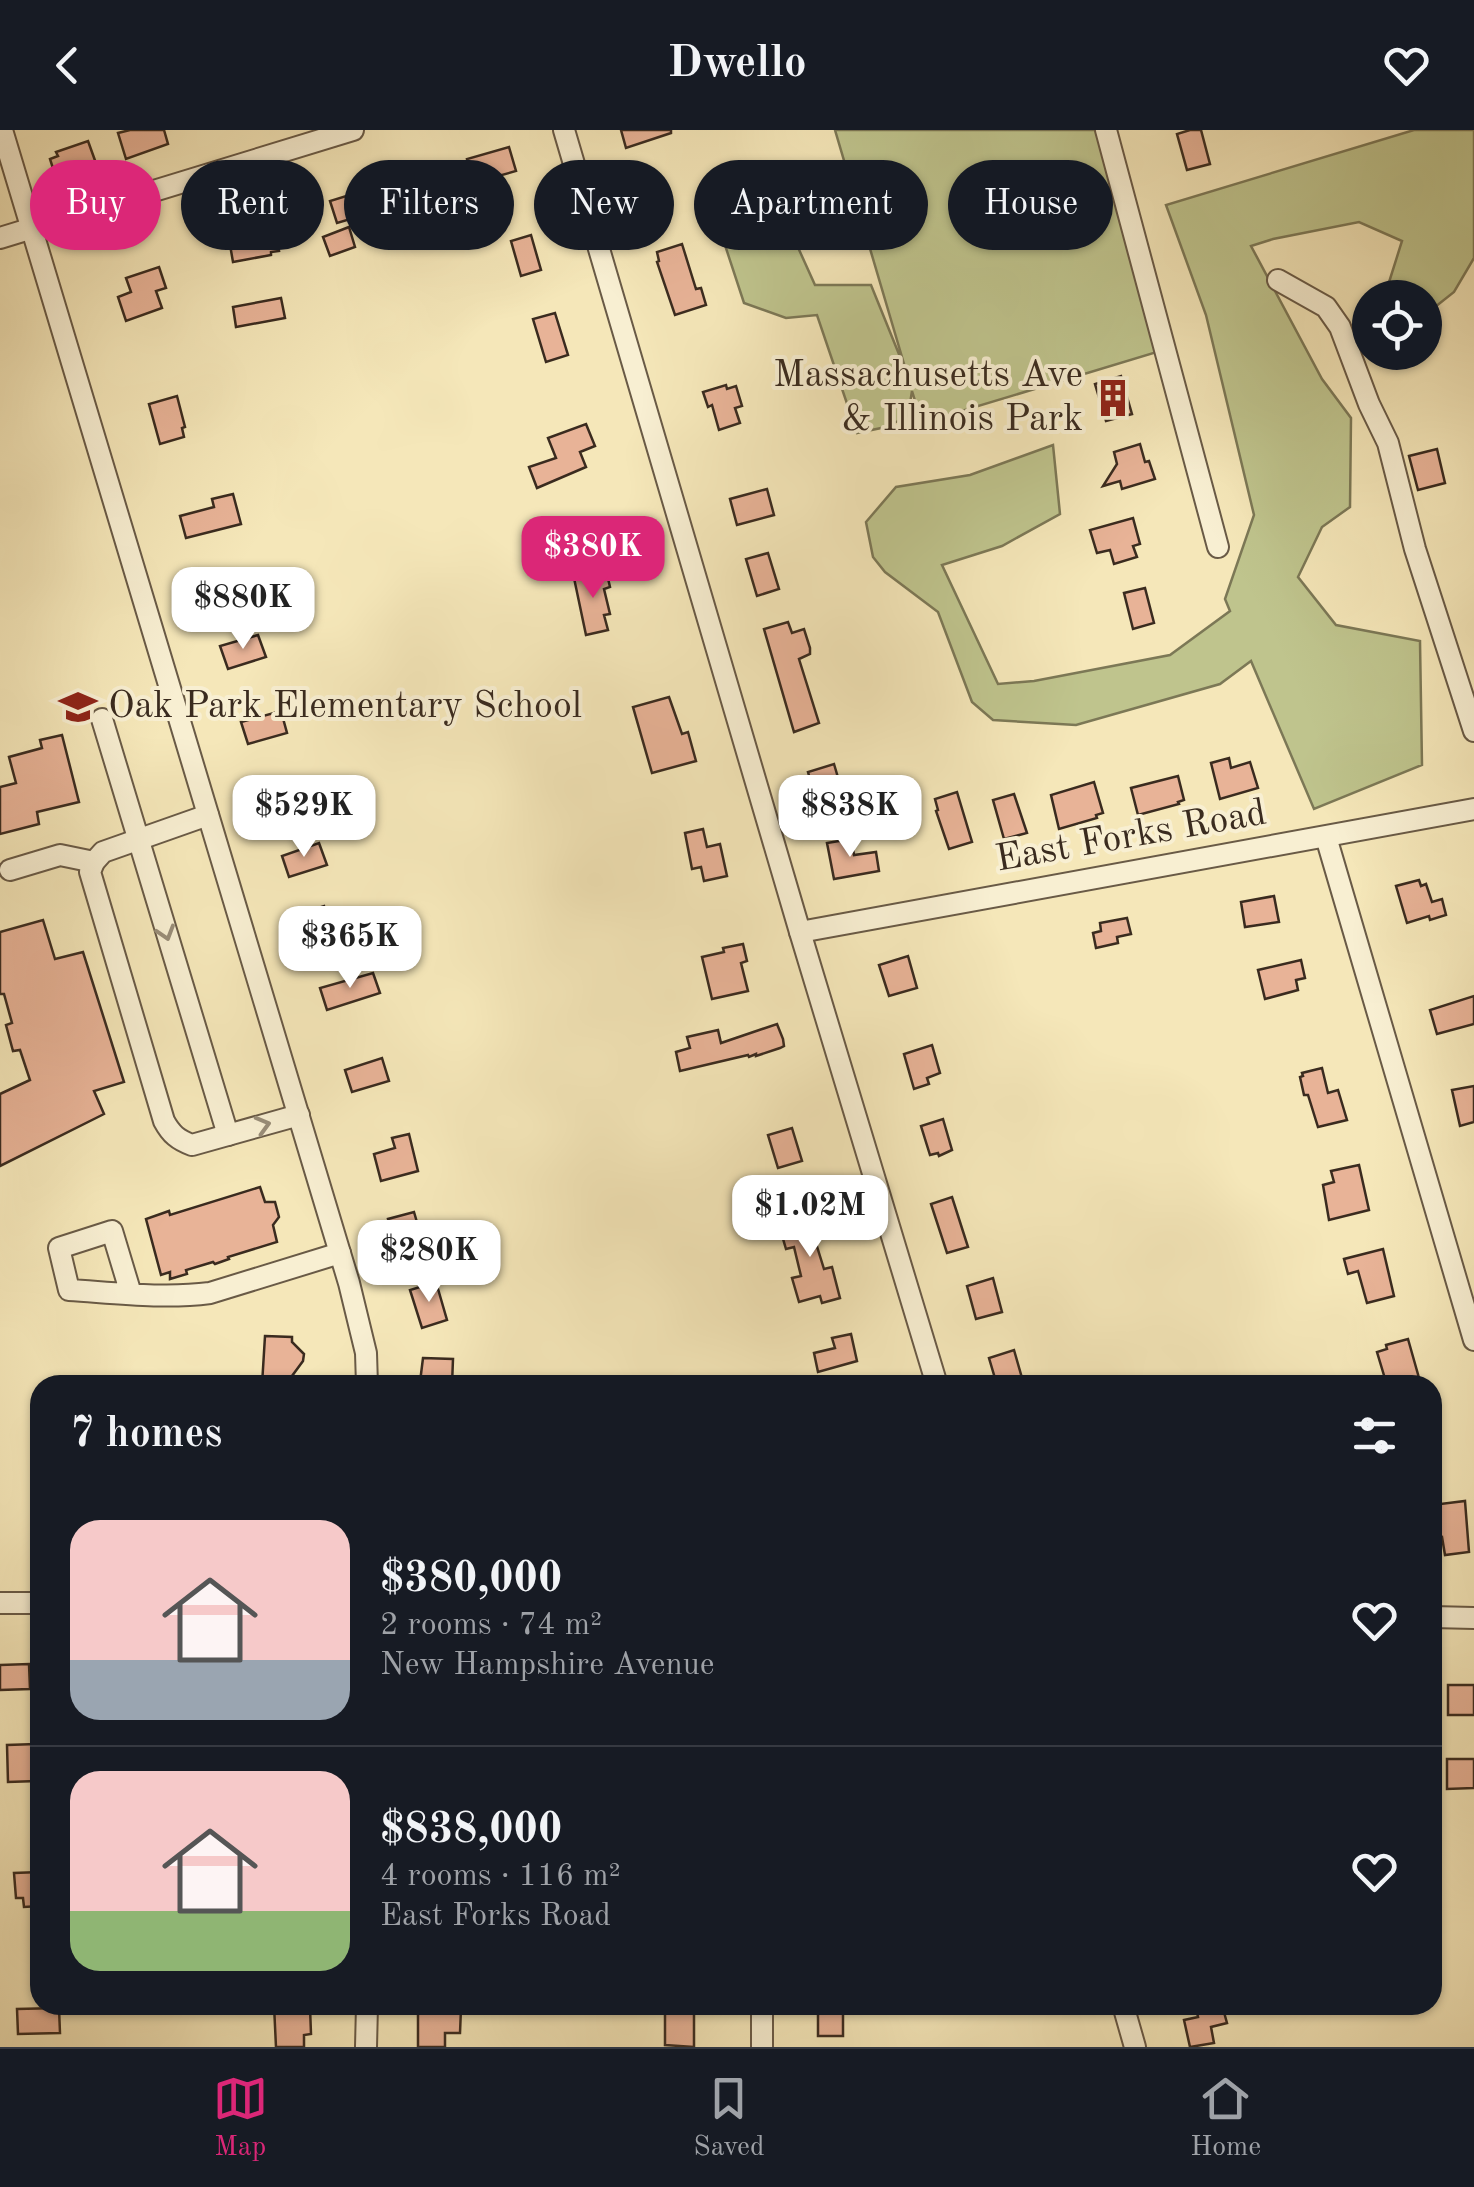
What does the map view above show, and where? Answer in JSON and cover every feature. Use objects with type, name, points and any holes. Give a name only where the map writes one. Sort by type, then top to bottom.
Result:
[{"type":"street","points":[[2,130],[30,226]]},
{"type":"street","points":[[161,183],[286,139],[354,130]]},
{"type":"street","points":[[564,130],[934,1375]]},
{"type":"street","points":[[1106,130],[1218,547]]},
{"type":"street","points":[[0,238],[30,229]]},
{"type":"street","points":[[37,250],[340,1253],[366,1353],[367,1375]]},
{"type":"street","points":[[1278,280],[1326,307],[1340,327],[1368,404],[1388,444],[1415,549],[1474,732]]},
{"type":"street","points":[[102,719],[228,1135]]},
{"type":"street","name":"East Forks Road","points":[[800,932],[1474,809]]},
{"type":"street","points":[[208,815],[103,852],[90,872],[164,1121],[180,1141],[192,1146],[299,1115]]},
{"type":"street","points":[[1326,837],[1474,1340]]},
{"type":"street","points":[[10,870],[60,854],[94,862]]},
{"type":"street","points":[[130,1294],[210,1292],[340,1253]]},
{"type":"street","points":[[0,1603],[30,1603]]},
{"type":"street","points":[[1442,1617],[1474,1618]]},
{"type":"street","points":[[366,2047],[367,2015]]},
{"type":"street","points":[[762,2015],[762,2047]]},
{"type":"street","points":[[1125,2015],[1135,2047]]},
{"type":"green space","points":[[835,130],[1099,130],[1107,160],[948,160],[948,250],[1113,250],[1113,184],[1157,352],[922,423],[912,391],[908,416],[886,427],[857,433],[817,315],[786,318],[744,303],[727,250],[799,250],[815,285],[871,285],[907,374],[870,250],[928,250],[928,160],[844,160]]},
{"type":"green space","points":[[1414,130],[1474,130],[1474,258],[1454,292],[1442,302],[1442,280],[1390,280],[1402,241],[1359,222],[1251,246],[1322,379],[1351,418],[1350,507],[1322,527],[1298,577],[1336,625],[1420,641],[1422,765],[1314,809],[1251,661],[1220,684],[1076,725],[993,720],[972,702],[938,612],[885,572],[873,557],[866,522],[896,487],[970,475],[1053,445],[1060,514],[1002,546],[942,565],[998,684],[1034,681],[1170,655],[1230,611],[1225,599],[1254,515],[1206,315],[1166,205]]},
{"type":"building","points":[[164,130],[168,144],[126,159],[118,133]]},
{"type":"building","points":[[621,130],[671,130],[671,133],[626,148]]},
{"type":"building","points":[[1201,130],[1210,164],[1187,170],[1177,134]]},
{"type":"building","points":[[88,141],[95,160],[50,160],[58,156],[56,152]]},
{"type":"building","points":[[509,147],[513,160],[467,160]]},
{"type":"building","points":[[344,197],[344,221],[337,223],[330,201]]},
{"type":"building","points":[[344,229],[347,250],[330,256],[324,237]]},
{"type":"building","points":[[531,235],[541,270],[521,276],[514,240]]},
{"type":"building","points":[[682,244],[696,289],[701,288],[706,305],[675,315],[657,262],[657,252],[674,250]]},
{"type":"building","points":[[231,250],[279,250],[271,255],[233,262]]},
{"type":"building","points":[[159,267],[166,288],[156,291],[162,308],[126,321],[118,297],[131,292],[126,278]]},
{"type":"building","points":[[281,298],[285,318],[236,327],[233,307]]},
{"type":"building","points":[[555,313],[568,355],[546,362],[533,319]]},
{"type":"building","name":"Massachusetts Ave & Illinois Park","points":[[1121,376],[1132,414],[1106,421],[1095,384]]},
{"type":"building","points":[[726,385],[727,389],[736,386],[742,406],[735,408],[740,423],[719,430],[712,405],[708,407],[703,392]]},
{"type":"building","points":[[177,396],[184,437],[160,444],[149,404]]},
{"type":"building","points":[[586,424],[595,446],[580,452],[586,467],[537,488],[529,467],[556,458],[548,438]]},
{"type":"building","points":[[1140,444],[1155,479],[1122,489],[1120,481],[1103,486],[1117,464],[1114,452]]},
{"type":"building","points":[[1437,449],[1445,483],[1418,490],[1409,456]]},
{"type":"building","points":[[767,489],[774,515],[737,525],[730,499]]},
{"type":"building","points":[[233,494],[241,524],[186,538],[180,516],[214,507],[212,499]]},
{"type":"building","points":[[1133,518],[1140,544],[1133,546],[1137,557],[1114,564],[1110,550],[1097,553],[1090,530]]},
{"type":"building","points":[[768,553],[779,589],[757,596],[746,559]]},
{"type":"building","points":[[606,570],[610,587],[604,589],[610,614],[604,615],[608,630],[586,635],[574,578]]},
{"type":"building","points":[[240,574],[246,597],[207,606],[202,584]]},
{"type":"building","points":[[1145,588],[1154,623],[1133,629],[1124,593]]},
{"type":"building","points":[[788,622],[792,633],[804,629],[810,648],[810,654],[799,659],[819,723],[794,732],[764,629]]},
{"type":"building","points":[[258,635],[266,657],[228,669],[220,646]]},
{"type":"building","points":[[669,697],[682,734],[688,732],[696,761],[652,773],[633,707]]},
{"type":"building","points":[[281,711],[287,733],[248,744],[241,722]]},
{"type":"building","points":[[62,735],[79,802],[37,812],[39,824],[0,834],[0,787],[16,783],[9,757],[42,748],[40,740]]},
{"type":"building","points":[[1229,758],[1231,768],[1250,762],[1258,788],[1220,799],[1211,763]]},
{"type":"building","points":[[834,764],[844,798],[818,806],[808,772]]},
{"type":"building","points":[[1178,776],[1184,800],[1138,815],[1131,788]]},
{"type":"building","points":[[301,778],[307,800],[267,810],[262,789]]},
{"type":"building","points":[[1094,782],[1103,813],[1059,829],[1051,795]]},
{"type":"building","points":[[957,792],[972,842],[949,849],[935,799]]},
{"type":"building","points":[[1014,794],[1027,833],[1004,839],[993,800]]},
{"type":"building","points":[[703,829],[707,847],[720,844],[727,876],[704,881],[701,867],[692,869],[685,833]]},
{"type":"building","points":[[851,839],[854,855],[876,852],[879,871],[834,879],[827,843]]},
{"type":"building","points":[[319,843],[327,865],[289,877],[282,856]]},
{"type":"building","points":[[1419,880],[1421,886],[1426,884],[1432,902],[1442,899],[1446,915],[1407,923],[1396,886]]},
{"type":"building","points":[[1274,896],[1279,922],[1245,927],[1241,902]]},
{"type":"building","points":[[324,906],[331,927],[342,923],[347,938],[310,952],[297,915]]},
{"type":"building","points":[[1127,918],[1131,934],[1117,937],[1118,943],[1096,948],[1093,933],[1101,931],[1100,923]]},
{"type":"building","points":[[43,920],[55,959],[83,952],[124,1082],[94,1091],[104,1114],[0,1166],[0,1094],[30,1080],[20,1050],[13,1051],[6,1025],[12,1023],[4,994],[0,994],[0,932]]},
{"type":"building","points":[[743,944],[747,961],[741,963],[748,991],[712,999],[702,957]]},
{"type":"building","points":[[908,956],[917,988],[889,996],[879,965]]},
{"type":"building","points":[[1301,960],[1305,978],[1296,980],[1298,990],[1265,999],[1258,970]]},
{"type":"building","points":[[373,973],[380,993],[327,1010],[320,988]]},
{"type":"building","points":[[1474,996],[1474,1024],[1437,1034],[1430,1010]]},
{"type":"building","points":[[777,1024],[784,1046],[780,1048],[680,1071],[676,1052],[690,1048],[687,1037],[718,1030],[721,1043]]},
{"type":"building","points":[[932,1045],[940,1073],[927,1078],[929,1084],[914,1089],[904,1054]]},
{"type":"building","points":[[382,1058],[389,1081],[352,1092],[345,1070]]},
{"type":"building","points":[[1322,1068],[1328,1093],[1338,1090],[1347,1120],[1318,1127],[1300,1077]]},
{"type":"building","points":[[1474,1086],[1474,1122],[1460,1126],[1452,1090]]},
{"type":"building","points":[[943,1119],[952,1150],[930,1155],[921,1126]]},
{"type":"building","points":[[792,1128],[802,1161],[778,1168],[768,1135]]},
{"type":"building","points":[[409,1134],[418,1171],[381,1181],[374,1154],[395,1148],[392,1138]]},
{"type":"building","points":[[1359,1165],[1369,1210],[1329,1220],[1323,1185],[1334,1182],[1331,1171]]},
{"type":"building","points":[[260,1187],[265,1202],[275,1202],[279,1217],[273,1225],[277,1242],[186,1270],[187,1274],[170,1279],[170,1272],[161,1275],[146,1219]]},
{"type":"building","points":[[952,1197],[968,1247],[947,1253],[931,1204]]},
{"type":"building","points":[[414,1212],[425,1250],[398,1257],[388,1219]]},
{"type":"building","points":[[818,1214],[825,1237],[815,1240],[824,1269],[832,1267],[840,1298],[822,1303],[820,1296],[799,1302],[792,1278],[801,1276],[794,1247],[786,1249],[779,1225]]},
{"type":"building","points":[[1383,1249],[1394,1296],[1367,1303],[1358,1271],[1348,1274],[1344,1259]]},
{"type":"building","points":[[993,1278],[1002,1312],[976,1319],[967,1286]]},
{"type":"building","points":[[436,1282],[447,1320],[422,1328],[410,1290]]},
{"type":"building","points":[[851,1334],[857,1361],[818,1372],[814,1353],[835,1348],[832,1338]]},
{"type":"building","points":[[265,1336],[292,1337],[304,1354],[293,1375],[263,1375]]},
{"type":"building","points":[[1408,1339],[1418,1375],[1384,1375],[1377,1352],[1387,1349],[1386,1345]]},
{"type":"building","points":[[1014,1350],[1021,1375],[994,1375],[989,1358]]},
{"type":"building","points":[[423,1358],[453,1359],[452,1375],[421,1375]]},
{"type":"building","points":[[1465,1501],[1469,1552],[1445,1555],[1442,1504]]},
{"type":"building","points":[[29,1664],[30,1689],[0,1690],[0,1665]]},
{"type":"building","points":[[1448,1685],[1474,1685],[1474,1715],[1448,1715]]},
{"type":"building","points":[[30,1744],[30,1781],[8,1782],[7,1745]]},
{"type":"building","points":[[1447,1759],[1474,1759],[1474,1788],[1447,1789]]},
{"type":"building","points":[[30,1872],[30,1907],[24,1907],[23,1898],[16,1898],[14,1873]]},
{"type":"building","points":[[17,2009],[30,2009],[30,2015],[59,2015],[60,2033],[18,2034]]},
{"type":"building","points":[[274,2015],[310,2015],[311,2034],[304,2035],[304,2047],[276,2047]]},
{"type":"building","points":[[418,2015],[461,2015],[460,2033],[445,2033],[445,2047],[418,2047]]},
{"type":"building","points":[[665,2015],[694,2015],[694,2047],[665,2045]]},
{"type":"building","points":[[818,2015],[843,2015],[843,2036],[818,2036]]},
{"type":"building","points":[[1225,2015],[1227,2023],[1211,2027],[1214,2043],[1190,2047],[1184,2020]]},
{"type":"place","name":"Massachusetts Ave & Illinois Park","points":[[1113,398]]},
{"type":"place","name":"Oak Park Elementary School","points":[[78,707]]}]
